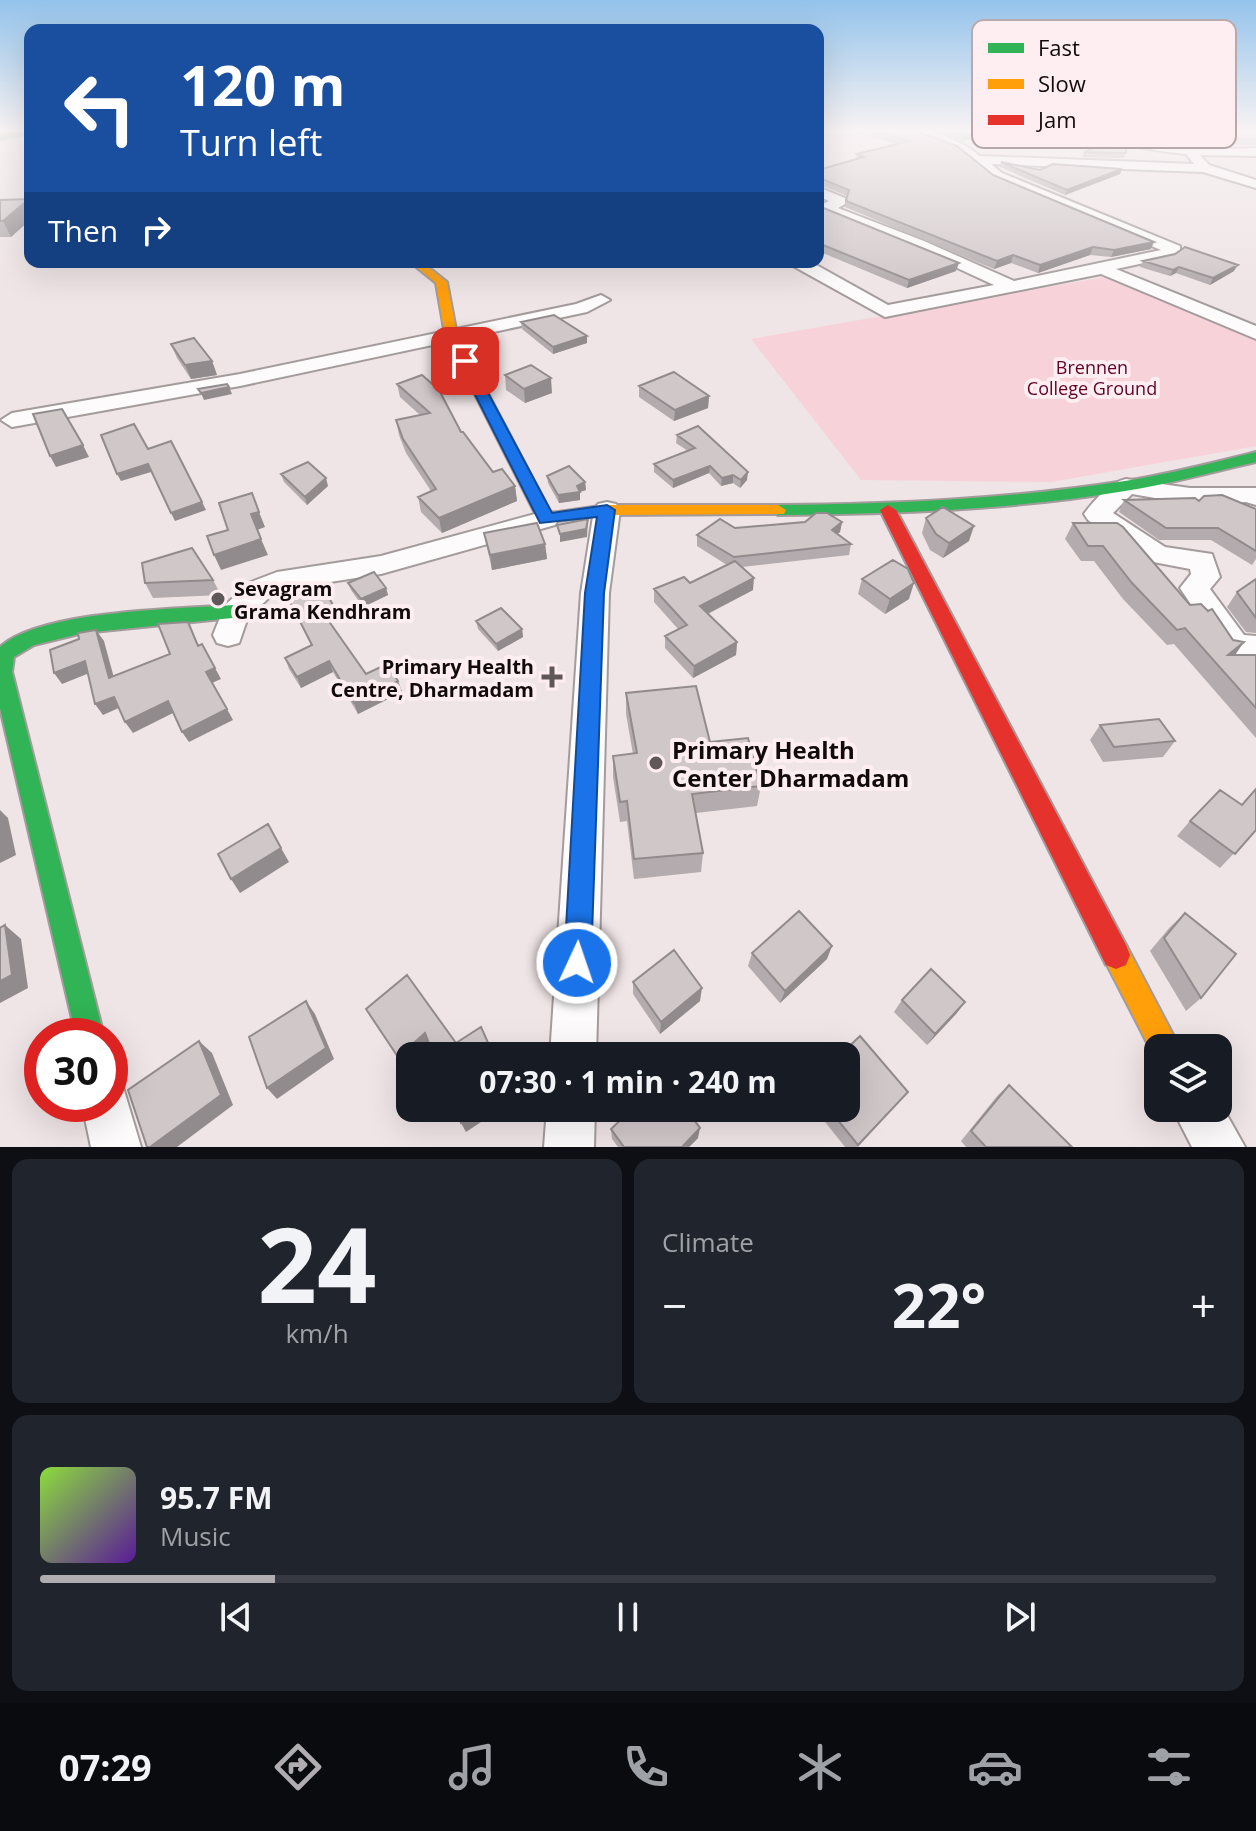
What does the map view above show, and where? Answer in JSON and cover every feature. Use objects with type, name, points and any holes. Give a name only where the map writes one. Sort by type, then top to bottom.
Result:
[{"type":"street","points":[[810,268],[885,311],[1103,269],[1113,263],[1160,255],[1174,249],[1015,184]]},
{"type":"street","points":[[824,194],[840,201],[826,208],[918,244],[1012,287]]},
{"type":"street","points":[[423,268],[441,282],[451,335],[546,519]]},
{"type":"street","points":[[1103,269],[1256,333]]},
{"type":"street","points":[[12,420],[240,380],[581,308],[601,300]]},
{"type":"street","points":[[86,1018],[2,677],[2,660],[10,649],[56,630],[231,623],[261,589],[287,579],[381,565],[546,519],[607,510],[888,510],[1126,486],[1256,457]]},
{"type":"street","points":[[1126,486],[1190,496],[1256,497]]},
{"type":"street","points":[[1126,486],[1097,514],[1158,555],[1202,561],[1206,577],[1194,588],[1235,646],[1256,647]]},
{"type":"street","points":[[574,1042],[595,593],[607,510]]},
{"type":"street","points":[[888,510],[1158,1034]]},
{"type":"street","points":[[110,1122],[116,1147]]},
{"type":"street","points":[[569,1147],[570,1122]]},
{"type":"street","points":[[1205,1122],[1220,1147]]},
{"type":"green space","name":"Brennen College Ground","points":[[1111,276],[1256,338],[1256,446],[1051,482],[861,480],[751,339]]},
{"type":"building","points":[[833,184],[1013,184],[1154,242],[1114,250],[1093,247],[1040,265],[1013,255],[997,261],[846,201],[849,190]]},
{"type":"building","points":[[1052,184],[1084,184],[1067,190]]},
{"type":"building","points":[[24,199],[24,203],[0,221],[0,200]]},
{"type":"building","points":[[824,208],[959,263],[909,280],[824,245]]},
{"type":"building","points":[[1185,247],[1238,265],[1213,278],[1179,267],[1173,270],[1143,261],[1175,254]]},
{"type":"building","points":[[554,315],[587,336],[553,347],[521,322]]},
{"type":"building","points":[[194,338],[212,361],[185,365],[171,344]]},
{"type":"building","points":[[531,365],[551,378],[524,389],[505,375]]},
{"type":"building","points":[[674,372],[709,396],[675,410],[639,386]]},
{"type":"building","points":[[422,375],[439,390],[461,432],[493,472],[502,469],[515,486],[439,518],[418,497],[436,489],[403,439],[396,420],[430,413],[397,384]]},
{"type":"building","points":[[227,384],[229,387],[201,393],[198,389]]},
{"type":"building","points":[[62,409],[83,445],[50,456],[33,414]]},
{"type":"building","points":[[134,424],[148,449],[171,441],[202,502],[171,513],[148,464],[117,474],[101,435]]},
{"type":"building","points":[[698,426],[748,472],[741,480],[733,475],[722,478],[710,466],[673,480],[654,464],[695,448],[677,435]]},
{"type":"building","points":[[308,462],[326,478],[305,497],[281,474]]},
{"type":"building","points":[[569,466],[585,482],[577,486],[580,492],[558,495],[547,476]]},
{"type":"building","points":[[252,493],[259,512],[251,514],[261,539],[214,555],[207,536],[228,530],[219,503]]},
{"type":"building","points":[[1222,495],[1256,509],[1256,551],[1218,528],[1166,528],[1124,500],[1195,498],[1199,501],[1204,496]]},
{"type":"building","points":[[943,507],[974,526],[949,543],[936,534],[926,518]]},
{"type":"building","points":[[816,513],[827,513],[842,522],[832,530],[851,544],[734,557],[697,535],[720,519],[735,528],[805,522]]},
{"type":"building","points":[[588,519],[586,529],[560,534],[557,525]]},
{"type":"building","points":[[537,523],[545,544],[490,555],[484,533]]},
{"type":"building","points":[[1073,523],[1117,523],[1190,605],[1201,604],[1208,611],[1212,609],[1233,640],[1244,642],[1228,655],[1256,655],[1256,708],[1185,628],[1177,630],[1132,583],[1103,546],[1088,546]]},
{"type":"building","points":[[192,548],[213,580],[145,583],[142,563]]},
{"type":"building","points":[[893,560],[908,569],[914,583],[890,599],[862,579]]},
{"type":"building","points":[[735,561],[754,578],[700,606],[737,642],[694,666],[665,636],[687,625],[654,589],[684,577],[690,583]]},
{"type":"building","points":[[374,572],[386,588],[361,599],[348,583]]},
{"type":"building","points":[[1256,579],[1256,618],[1237,592]]},
{"type":"building","points":[[322,585],[333,605],[321,610],[366,674],[387,664],[398,681],[354,703],[329,661],[297,677],[285,658],[312,645],[288,598]]},
{"type":"building","points":[[501,608],[522,629],[496,644],[476,621]]},
{"type":"building","points":[[188,622],[198,646],[202,644],[215,668],[206,672],[227,709],[182,732],[168,701],[125,722],[114,697],[95,704],[85,661],[54,673],[50,650],[79,639],[78,633],[96,630],[109,678],[170,654],[158,624]]},
{"type":"building","points":[[696,686],[710,742],[748,738],[761,786],[692,794],[703,853],[634,859],[627,801],[620,802],[613,756],[637,753],[626,693]]},
{"type":"building","points":[[1159,719],[1175,741],[1114,747],[1100,725]]},
{"type":"building","points":[[1256,789],[1256,830],[1235,854],[1190,821],[1220,790],[1242,805]]},
{"type":"building","points":[[268,824],[281,848],[231,879],[218,854]]},
{"type":"building","points":[[799,911],[832,946],[785,991],[752,953]]},
{"type":"building","points":[[1185,913],[1236,954],[1201,998],[1164,938]]},
{"type":"building","points":[[5,925],[12,975],[0,981],[0,928]]},
{"type":"building","points":[[674,950],[702,988],[661,1022],[633,982]]},
{"type":"building","points":[[931,969],[965,1002],[935,1034],[902,1000]]},
{"type":"building","points":[[407,975],[455,1042],[429,1042],[425,1033],[415,1042],[396,1042],[396,1054],[366,1009]]},
{"type":"building","points":[[306,1001],[326,1048],[267,1088],[249,1037]]},
{"type":"building","points":[[481,1027],[488,1042],[458,1042]]},
{"type":"building","points":[[860,1036],[908,1092],[858,1145],[839,1122],[860,1122],[860,1042],[854,1042]]},
{"type":"building","points":[[199,1041],[221,1095],[147,1147],[128,1090]]},
{"type":"building","points":[[1009,1085],[1072,1147],[986,1147],[971,1131]]},
{"type":"building","points":[[618,1122],[696,1122],[700,1128],[682,1147],[624,1147],[611,1129]]},
{"type":"traffic: fast","points":[[778,510],[865,509],[1039,498],[1141,483],[1256,457]]},
{"type":"traffic: fast","points":[[86,1018],[2,672],[3,660],[10,649],[53,632],[152,618],[235,612]]},
{"type":"traffic: slow","points":[[423,268],[441,282],[451,335],[546,519],[607,510],[778,510]]},
{"type":"traffic: slow","points":[[1116,955],[1158,1034]]},
{"type":"traffic: jam","points":[[888,510],[1116,955]]},
{"type":"place","name":"Sevagram Grama Kendhram","points":[[218,599]]},
{"type":"place","name":"Primary Health Centre, Dharmadam","points":[[552,677]]},
{"type":"place","name":"Primary Health Center Dharmadam","points":[[656,763]]},
{"type":"route","points":[[465,361],[546,519],[607,510],[595,593],[577,963]]}]
